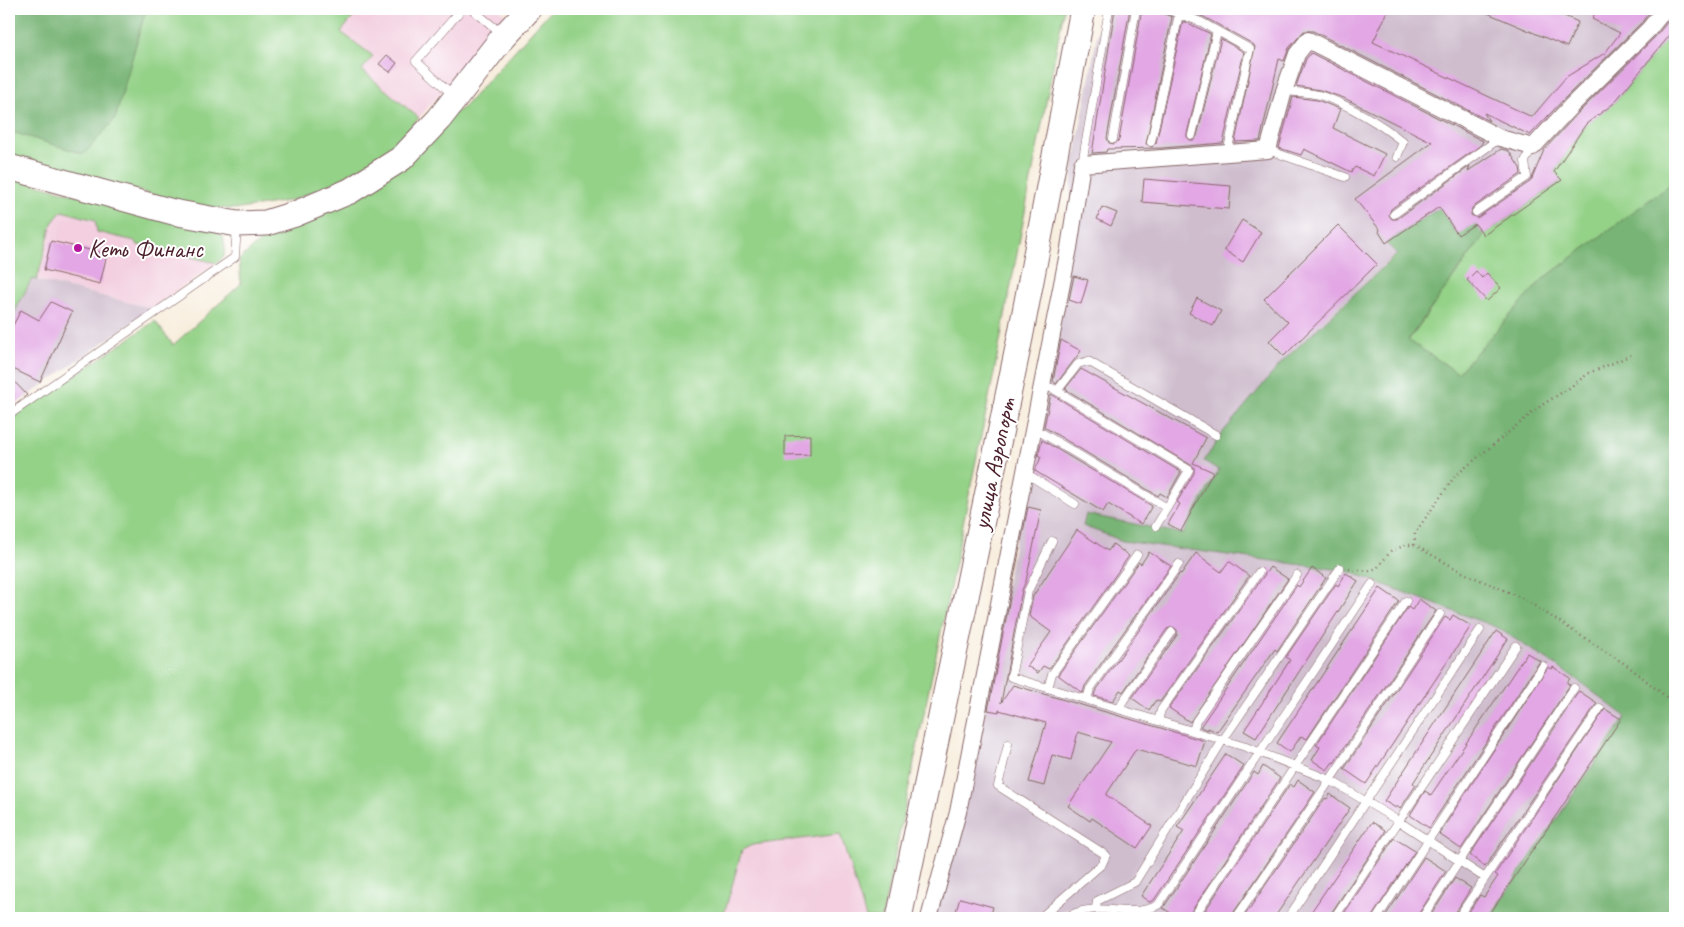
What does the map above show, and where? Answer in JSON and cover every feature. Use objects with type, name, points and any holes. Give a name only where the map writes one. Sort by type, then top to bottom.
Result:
[{"type":"main road","points":[[9,167],[172,212],[238,224],[266,223],[295,214],[350,191],[402,158],[439,119],[504,36],[529,9]]},
{"type":"main road","name":"улица Аэропорт","points":[[899,918],[1020,338],[1083,9]]},
{"type":"street","points":[[929,918],[958,812],[1033,432],[1050,389],[1082,164],[1268,150],[1284,91],[1297,54],[1308,40],[1500,138],[1533,147],[1572,105],[1649,29],[1665,9]]},
{"type":"lane","points":[[456,98],[416,61],[462,9]]},
{"type":"lane","points":[[472,9],[504,36]]},
{"type":"lane","points":[[1082,164],[1109,9]]},
{"type":"lane","points":[[1113,139],[1136,9]]},
{"type":"lane","points":[[1166,9],[1201,22],[1250,49],[1227,154]]},
{"type":"lane","points":[[1151,142],[1179,14]]},
{"type":"lane","points":[[1192,135],[1217,31]]},
{"type":"lane","points":[[1284,91],[1317,95],[1332,100],[1385,127],[1403,142],[1397,157]]},
{"type":"lane","points":[[1394,214],[1500,138]]},
{"type":"lane","points":[[1476,212],[1527,177],[1525,161],[1533,147]]},
{"type":"lane","points":[[1268,150],[1345,177]]},
{"type":"lane","points":[[9,415],[235,257],[238,224]]},
{"type":"lane","points":[[1156,526],[1190,470],[1050,389],[1078,364],[1088,361],[1216,435]]},
{"type":"lane","points":[[1033,432],[1042,433],[1167,508]]},
{"type":"lane","points":[[1024,476],[1032,477],[1075,504]]},
{"type":"lane","points":[[1052,542],[1028,591],[1011,677],[1223,740],[1330,780],[1400,822],[1485,878]]},
{"type":"lane","points":[[1048,688],[1052,674],[1138,555]]},
{"type":"lane","points":[[1087,699],[1090,689],[1179,564]]},
{"type":"lane","points":[[1096,908],[1097,901],[1135,882],[1223,740],[1340,568]]},
{"type":"lane","points":[[1158,720],[1161,710],[1259,572]]},
{"type":"lane","points":[[1193,731],[1196,721],[1297,575]]},
{"type":"lane","points":[[1065,918],[1081,910],[1096,908],[1134,911],[1149,910],[1158,905],[1372,584]]},
{"type":"lane","points":[[1193,918],[1406,601]]},
{"type":"lane","points":[[1236,918],[1440,614]]},
{"type":"lane","points":[[1288,918],[1480,630]]},
{"type":"lane","points":[[1120,709],[1123,701],[1172,632]]},
{"type":"lane","points":[[1334,918],[1516,646]]},
{"type":"lane","points":[[1377,918],[1543,666]]},
{"type":"lane","points":[[1422,918],[1574,688]]},
{"type":"lane","points":[[1458,918],[1600,708]]},
{"type":"lane","points":[[1008,744],[998,786],[1106,855],[1102,864],[1040,918]]},
{"type":"path","points":[[9,231],[13,240],[9,253]]},
{"type":"path","points":[[1414,545],[1415,533],[1455,476],[1542,405],[1589,373],[1634,354]]},
{"type":"path","points":[[1340,568],[1369,571],[1377,568],[1391,551],[1406,545],[1414,545],[1464,573],[1524,599],[1628,666],[1675,704]]},
{"type":"shaded area","points":[[360,9],[499,9],[508,16],[419,118],[362,70],[341,32]]},
{"type":"shaded area","points":[[1102,9],[1675,9],[1675,29],[1613,104],[1586,124],[1555,171],[1562,180],[1484,235],[1475,223],[1458,235],[1446,218],[1386,243],[1397,253],[1283,361],[1183,534],[1086,514],[1083,525],[1123,541],[1348,571],[1498,628],[1572,676],[1626,717],[1489,918],[1155,918],[1152,916],[1101,915],[1101,918],[1072,918],[1070,908],[1062,911],[1054,918],[935,918],[1058,338],[1073,167]]},
{"type":"shaded area","points":[[62,211],[96,220],[97,232],[136,241],[138,245],[217,263],[152,308],[37,280],[52,223]]},
{"type":"shaded area","points":[[32,279],[152,308],[9,409],[9,322]]},
{"type":"shaded area","points":[[841,834],[866,918],[723,918],[742,850],[752,845]]},
{"type":"green space","points":[[9,9],[146,9],[115,119],[84,154],[9,131]]},
{"type":"green space","points":[[146,9],[360,9],[341,32],[373,56],[362,70],[419,118],[390,149],[342,179],[293,200],[240,209],[208,208],[9,159],[9,132],[15,133],[131,57]]},
{"type":"green space","points":[[552,9],[1064,9],[994,373],[882,918],[866,918],[840,834],[752,845],[742,850],[723,918],[9,918],[9,420],[155,321],[173,345],[241,284],[239,260],[268,234],[464,107]]},
{"type":"green space","points":[[1675,29],[1675,189],[1673,183],[1542,280],[1458,373],[1408,341],[1484,235],[1561,181],[1554,172],[1586,124],[1613,104]]},
{"type":"green space","points":[[9,177],[215,231],[223,236],[224,256],[217,263],[138,245],[135,241],[97,232],[95,220],[62,211],[52,223],[37,280],[32,279],[9,322],[9,259],[17,234],[9,232]]},
{"type":"green space","points":[[1672,183],[1675,189],[1675,918],[1489,918],[1626,717],[1572,676],[1498,628],[1348,571],[1123,541],[1083,526],[1086,514],[1183,534],[1219,470],[1204,461],[1223,432],[1283,361],[1397,254],[1386,243],[1450,200],[1457,211],[1446,218],[1458,235],[1475,223],[1484,235],[1408,340],[1458,373],[1542,280]]},
{"type":"building","points":[[1115,9],[1130,9],[1107,138],[1109,143],[1114,144],[1119,140],[1142,9],[1160,9],[1162,13],[1172,17],[1146,144],[1152,147],[1156,143],[1183,21],[1211,34],[1187,134],[1190,140],[1194,140],[1197,136],[1221,39],[1244,52],[1223,143],[1162,148],[1107,149],[1106,152],[1092,153]]},
{"type":"building","points":[[1181,9],[1389,9],[1373,42],[1532,117],[1566,77],[1605,53],[1620,33],[1592,19],[1597,9],[1652,9],[1642,22],[1530,135],[1484,113],[1489,121],[1313,31],[1304,31],[1289,48],[1284,61],[1279,59],[1260,141],[1235,142],[1255,47],[1253,44],[1204,17]]},
{"type":"building","points":[[1478,9],[1549,9],[1578,22],[1567,47]]},
{"type":"building","points":[[1675,9],[1675,29],[1613,104],[1586,124],[1554,172],[1562,180],[1484,235],[1475,224],[1458,235],[1439,207],[1386,243],[1379,232],[1380,230],[1355,199],[1432,142],[1344,98],[1320,90],[1296,86],[1306,59],[1311,53],[1483,141],[1481,145],[1391,209],[1389,215],[1392,219],[1397,219],[1470,166],[1468,171],[1501,149],[1509,151],[1520,168],[1521,174],[1472,208],[1471,215],[1477,218],[1531,181],[1544,150],[1579,112],[1656,36],[1673,15]]},
{"type":"building","points":[[387,55],[397,63],[390,72],[379,64]]},
{"type":"building","points":[[1293,97],[1317,100],[1340,109],[1333,128],[1385,154],[1374,176],[1355,167],[1351,172],[1304,149],[1301,155],[1279,148]]},
{"type":"building","points":[[1144,179],[1231,186],[1229,209],[1142,202]]},
{"type":"building","points":[[1102,207],[1117,213],[1111,226],[1097,219]]},
{"type":"building","points":[[1242,220],[1261,232],[1243,262],[1224,250]]},
{"type":"building","points":[[1338,225],[1377,264],[1284,356],[1269,341],[1288,322],[1264,299]]},
{"type":"building","points":[[51,241],[107,254],[100,284],[44,270]]},
{"type":"building","points":[[1476,271],[1482,278],[1487,273],[1501,288],[1487,301],[1467,280]]},
{"type":"building","points":[[1074,276],[1088,280],[1081,304],[1069,300]]},
{"type":"building","points":[[1197,298],[1221,311],[1213,326],[1189,313]]},
{"type":"building","points":[[51,302],[72,312],[40,382],[9,367],[9,333],[21,310],[39,320]]},
{"type":"building","points":[[1061,340],[1081,351],[1056,384],[1053,381]]},
{"type":"building","points":[[1081,369],[1206,438],[1193,463],[1213,472],[1181,531],[1168,524],[1180,504],[1177,502],[1194,473],[1194,467],[1065,389]]},
{"type":"building","points":[[9,376],[27,395],[14,405],[9,399]]},
{"type":"building","points":[[1051,394],[1181,472],[1167,497],[1160,493],[1158,496],[1044,427]]},
{"type":"building","points":[[810,435],[810,455],[785,456],[785,436]]},
{"type":"building","points":[[1042,440],[1152,506],[1141,524],[1108,504],[1103,512],[1035,471],[1041,457],[1038,455]]},
{"type":"building","points":[[1028,507],[1041,510],[1026,581],[1022,590],[1001,703],[1013,685],[1205,741],[1197,766],[1136,749],[1106,795],[1152,826],[1137,848],[1092,818],[1090,821],[1068,806],[1111,742],[1078,732],[1071,760],[1052,755],[1044,786],[1029,782],[1046,723],[999,710],[999,712],[988,710]]},
{"type":"building","points":[[1077,530],[1108,551],[1113,544],[1129,556],[1049,669],[1043,666],[1038,673],[1027,666],[1051,632],[1029,616],[1033,596]]},
{"type":"building","points":[[1149,552],[1171,566],[1085,686],[1083,693],[1058,675],[1139,562],[1141,564]]},
{"type":"building","points":[[1196,553],[1221,572],[1229,561],[1249,576],[1160,702],[1156,700],[1149,710],[1132,698],[1177,635],[1177,630],[1173,627],[1167,629],[1123,692],[1120,690],[1113,701],[1094,696],[1095,692]]},
{"type":"building","points":[[1270,567],[1288,579],[1190,722],[1169,708]]},
{"type":"building","points":[[1312,568],[1326,578],[1277,651],[1275,649],[1217,732],[1200,727],[1297,585],[1299,587]]},
{"type":"building","points":[[1346,573],[1358,581],[1256,738],[1244,731],[1290,660],[1286,657],[1336,584],[1338,586]]},
{"type":"building","points":[[1380,588],[1399,601],[1307,739],[1301,736],[1290,752],[1277,743]]},
{"type":"building","points":[[1419,599],[1436,611],[1334,763],[1327,770],[1312,760],[1320,747],[1316,745],[1408,607],[1412,610]]},
{"type":"building","points":[[1453,615],[1471,626],[1366,784],[1344,769],[1445,617],[1450,620]]},
{"type":"building","points":[[1496,631],[1508,639],[1413,783],[1416,785],[1400,809],[1384,801]]},
{"type":"building","points":[[1527,653],[1540,661],[1429,828],[1410,815],[1425,791],[1431,795]]},
{"type":"building","points":[[1548,667],[1552,669],[1553,667],[1570,678],[1567,683],[1570,685],[1461,849],[1439,834]]},
{"type":"building","points":[[1579,691],[1597,703],[1485,867],[1470,855]]},
{"type":"building","points":[[1605,709],[1621,719],[1487,918],[1465,918],[1480,895],[1484,897],[1498,876],[1495,874]]},
{"type":"building","points":[[1226,754],[1244,766],[1154,900],[1149,902],[1141,896],[1184,831],[1177,827]]},
{"type":"building","points":[[1263,766],[1280,778],[1187,918],[1178,918],[1163,908],[1254,772],[1258,775]]},
{"type":"building","points":[[1298,780],[1315,792],[1230,918],[1200,918],[1290,784],[1294,787]]},
{"type":"building","points":[[1330,794],[1350,808],[1274,918],[1243,918],[1325,798],[1327,799]]},
{"type":"building","points":[[1372,822],[1385,830],[1385,832],[1328,918],[1307,918]]},
{"type":"building","points":[[1394,838],[1415,851],[1371,918],[1341,918]]},
{"type":"building","points":[[1424,857],[1446,871],[1416,918],[1384,918]]},
{"type":"building","points":[[1455,878],[1471,888],[1452,918],[1429,918]]},
{"type":"building","points":[[960,898],[993,907],[990,918],[954,918]]},
{"type":"place","name":"Кеть Финанс","points":[[78,248]]}]
